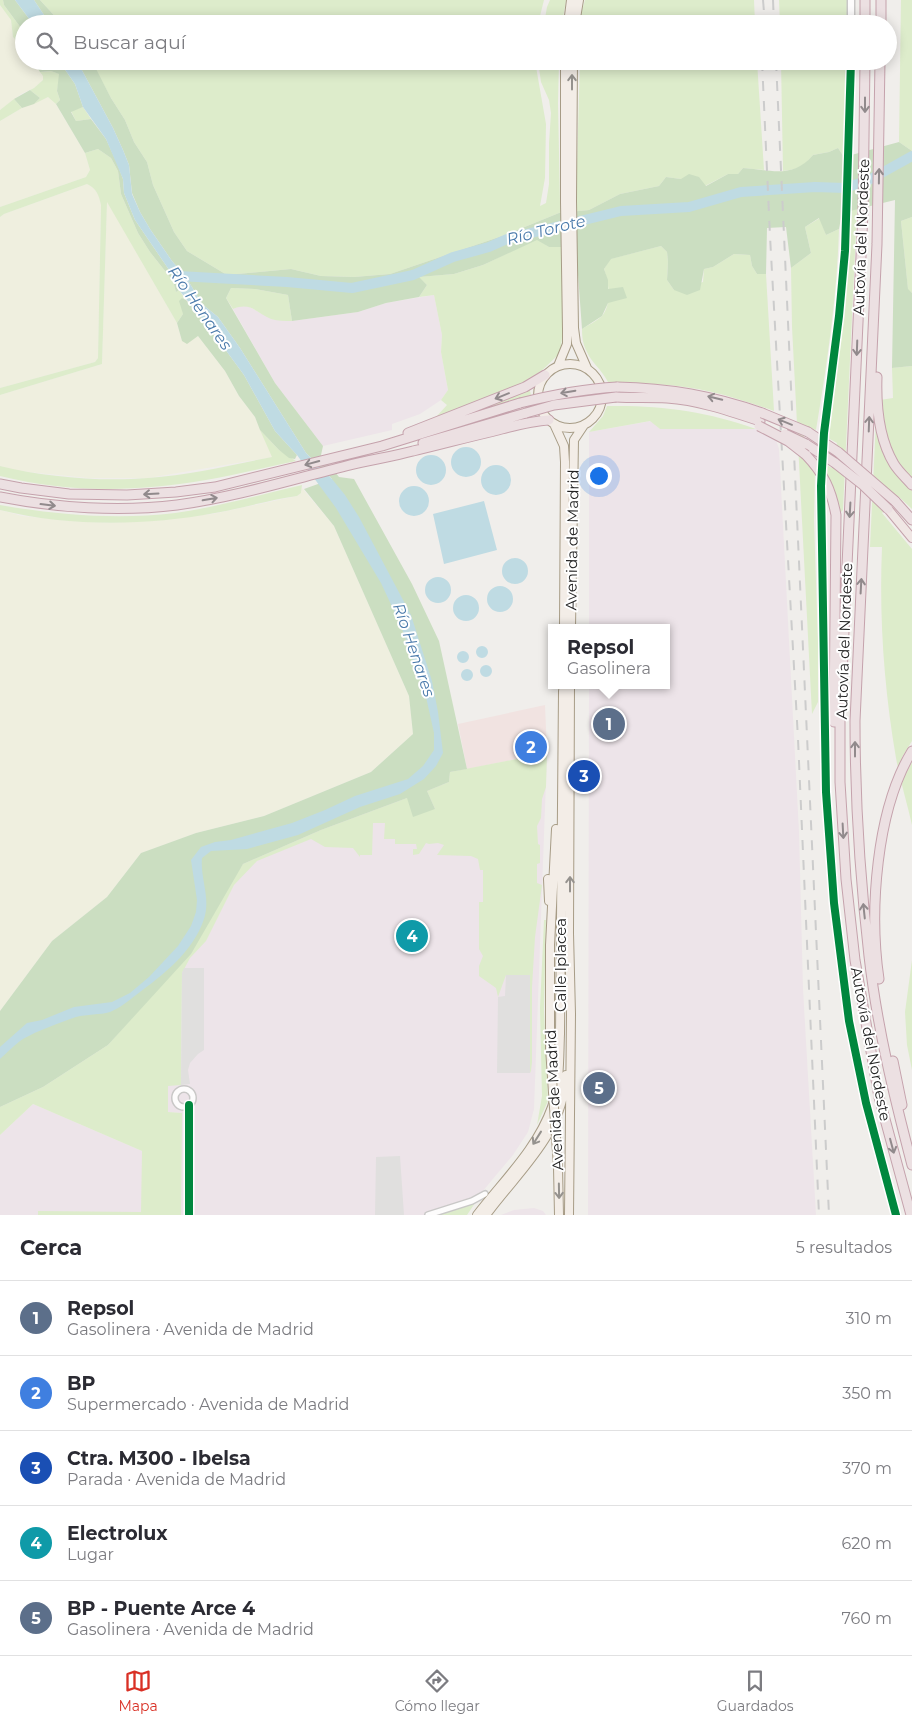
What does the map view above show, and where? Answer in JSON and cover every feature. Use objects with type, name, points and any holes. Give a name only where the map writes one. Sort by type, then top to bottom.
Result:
[{"type":"highway","points":[[865,0],[865,15]]},
{"type":"highway","points":[[881,0],[881,15]]},
{"type":"highway","name":"Autovía del Nordeste","points":[[865,70],[863,212],[840,710],[840,782],[846,879],[864,1018],[879,1097],[911,1215]]},
{"type":"highway","name":"Autovía del Nordeste","points":[[880,70],[877,244],[855,721],[855,793],[859,859],[869,958],[894,1093],[912,1163]]},
{"type":"highway","points":[[877,244],[881,290],[876,387],[877,405],[883,438],[895,465],[912,485]]},
{"type":"highway","points":[[353,452],[498,398],[546,375]]},
{"type":"highway","points":[[0,484],[69,494],[127,495],[215,487],[430,432],[553,394],[586,389],[616,387],[668,390],[703,395],[732,402],[760,420],[806,455],[819,469],[832,493],[836,515],[834,749],[840,782]]},
{"type":"highway","points":[[0,498],[67,507],[127,508],[176,505],[292,481],[554,405],[616,397],[668,398],[699,403],[808,432],[838,452],[912,514]]},
{"type":"highway","points":[[760,420],[806,444],[864,485],[888,509],[912,538]]},
{"type":"highway","points":[[350,465],[383,459],[511,426],[537,421],[552,422]]},
{"type":"highway","points":[[895,501],[912,520]]},
{"type":"highway","points":[[910,754],[895,788],[876,870],[875,956],[912,1163]]},
{"type":"main road","points":[[569,15],[571,0]]},
{"type":"main road","points":[[576,15],[579,0]]},
{"type":"main road","points":[[558,366],[567,344],[569,269],[565,70]]},
{"type":"main road","points":[[568,201],[573,70]]},
{"type":"main road","points":[[569,269],[576,343],[588,368],[601,385],[602,395],[599,410],[584,425],[567,428],[552,422],[540,407],[538,395],[540,385],[546,375],[558,366],[576,364],[588,368]]},
{"type":"main road","name":"Avenida de Madrid","points":[[552,422],[564,446],[565,462],[564,624]]},
{"type":"main road","name":"Avenida de Madrid","points":[[571,624],[574,440],[584,425]]},
{"type":"main road","name":"Avenida de Madrid","points":[[560,1215],[550,1048],[550,945],[556,858],[558,721],[563,689]]},
{"type":"main road","name":"Calle Iplacea","points":[[477,1215],[542,1132],[552,1106],[558,1081],[563,689]]},
{"type":"main road","name":"Avenida de Madrid","points":[[569,1215],[571,1023],[569,933],[570,689]]},
{"type":"main road","points":[[548,879],[550,945]]},
{"type":"main road","name":"Calle Iplacea","points":[[486,1215],[534,1156],[549,1134],[560,1109],[565,1083],[569,933]]},
{"type":"street","points":[[851,0],[851,15]]},
{"type":"street","points":[[824,433],[839,316],[847,215],[851,70]]},
{"type":"street","points":[[821,486],[826,792],[834,903],[850,1021],[866,1103],[896,1215]]},
{"type":"street","points":[[189,1105],[189,1215]]},
{"type":"street","points":[[428,1215],[472,1201],[485,1194]]},
{"type":"shaded area","points":[[434,295],[442,335],[441,352],[448,390],[441,400],[420,414],[392,424],[392,430],[323,446],[275,383],[233,309],[248,306],[262,314],[292,321],[358,312],[386,303]]},
{"type":"shaded area","points":[[651,421],[660,429],[756,429],[776,440],[779,449],[799,832],[803,989],[816,1215],[588,1215],[589,689],[670,689],[670,624],[589,624],[589,432]]},
{"type":"shaded area","points":[[545,705],[547,753],[467,769],[458,724]]},
{"type":"shaded area","points":[[547,753],[534,1109],[528,1132],[513,1155],[482,1192],[444,1215],[0,1215],[0,1135],[33,1104],[142,1151],[181,1113],[168,1112],[168,1085],[181,1085],[182,973],[243,864],[321,830],[449,782],[518,758]]},
{"type":"shaded area","points":[[184,968],[204,968],[204,1050],[190,1063],[188,1070],[190,1084],[181,1085],[182,973]]},
{"type":"shaded area","points":[[506,975],[530,975],[530,1073],[497,1073],[498,997],[505,996]]},
{"type":"shaded area","points":[[400,1156],[404,1215],[375,1215],[376,1157]]},
{"type":"shaded area","points":[[534,1208],[543,1211],[546,1215],[501,1215],[514,1210]]},
{"type":"green space","points":[[0,0],[3,0],[4,5],[15,20],[15,39],[13,37],[11,20],[0,5]]},
{"type":"green space","points":[[3,0],[15,0],[26,15],[15,15],[15,20],[4,5]]},
{"type":"green space","points":[[34,0],[40,0],[54,15],[44,15]]},
{"type":"green space","points":[[40,0],[544,0],[540,15],[54,15]]},
{"type":"green space","points":[[550,0],[566,0],[564,15],[546,15]]},
{"type":"green space","points":[[585,0],[754,0],[755,15],[581,15]]},
{"type":"green space","points":[[779,0],[847,0],[847,15],[780,15]]},
{"type":"green space","points":[[901,0],[912,0],[912,151],[899,142]]},
{"type":"green space","points":[[0,5],[11,20],[13,37],[15,39],[15,70],[39,70],[43,80],[0,110]]},
{"type":"green space","points":[[39,70],[65,70],[75,84],[83,107],[71,112],[76,121],[91,119],[106,139],[123,179],[124,193],[135,220],[178,283],[179,290],[176,292],[173,281],[138,233],[121,194],[118,171],[111,158],[98,149],[85,153],[56,104],[60,100],[57,91],[59,74],[51,71],[40,72]]},
{"type":"green space","points":[[82,70],[97,70],[125,120],[134,142],[147,162],[153,185],[174,232],[187,251],[227,275],[291,269],[321,276],[354,277],[390,274],[505,235],[559,213],[589,210],[620,194],[659,186],[666,177],[681,179],[689,174],[699,177],[706,186],[728,174],[738,174],[743,168],[772,171],[789,170],[805,163],[813,155],[838,148],[844,157],[899,142],[912,151],[912,217],[901,221],[908,289],[912,293],[912,366],[892,368],[895,200],[842,213],[839,229],[826,235],[819,218],[805,227],[811,253],[791,268],[786,227],[767,228],[766,274],[757,274],[752,266],[750,255],[734,254],[713,267],[704,269],[700,290],[687,295],[674,290],[667,280],[667,252],[661,246],[611,259],[604,269],[608,280],[608,289],[623,287],[627,298],[608,303],[602,316],[582,329],[576,247],[549,247],[537,240],[483,265],[454,274],[419,277],[427,285],[419,297],[386,303],[358,312],[292,321],[288,295],[255,289],[231,288],[226,298],[275,383],[323,446],[321,455],[339,477],[354,479],[412,584],[439,641],[467,769],[450,772],[449,782],[427,791],[435,809],[413,817],[407,798],[321,830],[243,864],[191,954],[108,1045],[43,1087],[0,1107],[0,1011],[52,941],[107,897],[141,853],[196,833],[264,816],[371,772],[413,734],[409,696],[334,526],[304,489],[332,479],[306,453],[240,348],[218,317],[202,304],[186,277],[172,261],[150,229],[132,193],[129,165],[113,128]]},
{"type":"green space","points":[[96,70],[537,70],[546,124],[545,178],[540,206],[546,203],[549,184],[551,113],[549,100],[541,82],[539,70],[559,70],[560,202],[576,200],[580,70],[758,70],[764,170],[743,168],[738,174],[728,174],[705,186],[666,177],[659,186],[620,194],[589,210],[559,213],[505,235],[390,274],[354,277],[321,276],[291,269],[227,275],[187,251],[174,232],[153,185],[147,162],[134,142],[125,120]]},
{"type":"green space","points":[[781,70],[846,70],[844,157],[838,148],[813,155],[800,167],[783,171]]},
{"type":"green space","points":[[51,71],[60,74],[57,91],[60,100],[56,104],[48,97],[34,104],[40,98],[30,90],[43,80],[40,72]]},
{"type":"green space","points":[[30,90],[40,98],[34,104],[22,108],[14,99]]},
{"type":"green space","points":[[48,97],[54,101],[85,153],[90,170],[86,177],[0,207],[0,121],[22,108]]},
{"type":"green space","points":[[14,99],[22,108],[0,121],[0,110]]},
{"type":"green space","points":[[83,107],[91,119],[76,121],[71,111]]},
{"type":"green space","points":[[98,149],[111,158],[118,171],[121,194],[138,233],[173,281],[176,292],[179,290],[186,300],[182,298],[183,314],[177,323],[107,202],[102,364],[0,395],[0,388],[95,362],[98,358],[101,205],[97,192],[87,184],[0,217],[0,207],[86,177],[90,170],[85,153]]},
{"type":"green space","points":[[87,184],[93,187],[99,196],[101,205],[98,358],[95,362],[0,388],[0,217]]},
{"type":"green space","points":[[107,201],[177,323],[182,341],[198,336],[225,371],[239,396],[255,417],[273,457],[148,478],[89,478],[18,471],[0,466],[0,395],[102,364]]},
{"type":"green space","points":[[857,209],[843,510],[840,513],[828,476],[816,459],[832,468],[837,443],[828,438],[829,419],[849,262],[852,210]]},
{"type":"green space","points":[[912,217],[912,293],[908,290],[901,221]]},
{"type":"green space","points":[[820,218],[826,235],[839,229],[831,330],[816,430],[804,426],[804,460],[815,471],[814,520],[818,702],[812,714],[792,327],[791,268],[811,253],[805,227]]},
{"type":"green space","points":[[537,239],[549,247],[562,247],[562,337],[558,355],[532,380],[441,417],[436,417],[447,405],[441,400],[448,390],[441,352],[442,335],[434,295],[419,297],[427,285],[418,277],[454,274],[483,265]]},
{"type":"green space","points":[[661,246],[667,252],[667,280],[674,290],[703,282],[704,269],[713,267],[734,254],[750,255],[752,266],[757,274],[766,274],[774,411],[736,398],[699,389],[660,384],[608,382],[591,359],[584,344],[582,329],[600,318],[607,306],[609,293],[604,269],[610,259]]},
{"type":"green space","points":[[231,288],[255,289],[288,295],[292,321],[271,319],[249,307],[233,309],[226,298]]},
{"type":"green space","points":[[182,298],[186,300],[208,326],[244,375],[275,431],[297,455],[295,459],[289,458],[279,450],[260,430],[255,417],[239,396],[225,371],[198,336],[187,344],[182,341],[177,323],[183,314],[179,301]]},
{"type":"green space","points":[[912,366],[912,481],[894,454],[883,422],[880,400],[893,398],[892,368]]},
{"type":"green space","points":[[529,387],[531,395],[441,423]]},
{"type":"green space","points":[[607,406],[683,410],[756,429],[660,429],[650,421],[589,432],[603,416]]},
{"type":"green space","points":[[876,420],[897,474],[912,491],[912,509],[898,496],[882,513],[912,549],[912,741],[902,757],[908,770],[912,762],[912,825],[898,766],[888,705],[882,627],[882,547],[870,547]]},
{"type":"green space","points":[[260,430],[279,450],[296,461],[228,476],[155,487],[77,488],[25,482],[0,476],[0,466],[35,473],[93,479],[164,477],[195,472],[272,457]]},
{"type":"green space","points":[[302,485],[301,493],[297,496],[215,513],[162,520],[108,523],[80,522],[26,516],[0,510],[0,505],[88,515],[153,515],[207,508]]},
{"type":"green space","points":[[302,488],[334,526],[409,696],[413,734],[371,772],[264,816],[196,833],[141,853],[107,897],[52,941],[0,1011],[0,510],[22,516],[71,521],[108,523],[143,521],[213,514],[297,496],[301,493]]},
{"type":"green space","points":[[547,753],[546,787],[542,799],[541,818],[537,826],[540,863],[537,864],[537,883],[542,885],[535,937],[532,987],[532,1062],[530,1073],[530,975],[506,975],[498,997],[496,988],[479,976],[479,966],[483,956],[479,949],[479,902],[483,902],[483,870],[480,870],[478,859],[471,856],[437,855],[444,845],[438,843],[426,843],[419,854],[413,855],[413,849],[417,849],[416,844],[395,844],[395,839],[384,839],[385,823],[373,823],[372,855],[360,855],[360,857],[353,848],[325,847],[311,839],[257,861],[234,885],[206,941],[190,958],[182,973],[181,1085],[168,1086],[168,1112],[182,1113],[181,1215],[38,1215],[38,1211],[141,1212],[142,1151],[33,1104],[0,1135],[0,1107],[43,1087],[108,1045],[145,1003],[243,864],[321,830],[407,798],[435,809],[427,791],[449,782],[450,772]]},
{"type":"green space","points":[[544,920],[546,920],[544,1009],[548,1101],[537,1125],[542,1096],[540,1008]]},
{"type":"green space","points":[[912,960],[912,1070],[907,1045],[905,1012]]},
{"type":"green space","points":[[475,1203],[467,1215],[433,1215],[438,1213]]},
{"type":"water","points":[[15,0],[34,0],[44,15],[26,15]]},
{"type":"water","name":"Río Henares","points":[[65,70],[82,70],[113,128],[129,165],[132,194],[150,229],[172,261],[186,277],[202,304],[218,317],[240,348],[306,453],[332,479],[359,517],[411,615],[432,681],[443,753],[436,766],[424,779],[400,794],[360,807],[298,835],[247,849],[211,851],[202,858],[202,873],[206,896],[204,919],[193,942],[176,962],[127,1002],[110,1012],[76,1017],[42,1030],[20,1041],[0,1059],[0,1047],[27,1023],[42,1020],[74,1007],[112,1002],[130,993],[149,977],[178,946],[191,926],[196,912],[197,900],[191,860],[201,847],[292,823],[355,796],[408,779],[423,766],[434,750],[434,733],[426,697],[401,626],[381,583],[336,508],[297,455],[275,431],[244,375],[179,290],[178,283],[135,220],[124,193],[123,179],[106,139],[83,107],[75,84]]},
{"type":"water","points":[[466,447],[477,451],[481,462],[477,473],[466,477],[455,473],[451,462],[455,451]]},
{"type":"water","points":[[431,455],[442,459],[446,470],[442,481],[431,485],[420,481],[416,470],[420,459]]},
{"type":"water","points":[[496,465],[507,469],[511,480],[507,491],[496,495],[485,491],[481,480],[485,469]]},
{"type":"water","points":[[414,486],[425,490],[429,501],[425,512],[414,516],[403,512],[399,501],[403,490]]},
{"type":"water","points":[[484,501],[497,550],[444,564],[433,514]]},
{"type":"water","points":[[515,558],[524,562],[528,571],[524,580],[515,584],[506,580],[502,571],[506,562]]},
{"type":"water","points":[[438,577],[447,581],[451,590],[447,599],[438,603],[429,599],[425,590],[429,581]]},
{"type":"water","points":[[500,586],[509,590],[513,599],[509,608],[500,612],[491,608],[487,599],[491,590]]},
{"type":"water","points":[[466,595],[475,599],[479,608],[475,617],[466,621],[457,617],[453,608],[457,599]]},
{"type":"water","points":[[480,646],[484,646],[488,652],[484,658],[480,658],[476,654],[476,650]]},
{"type":"water","points":[[461,651],[465,651],[469,657],[465,663],[461,663],[457,659],[457,655]]},
{"type":"water","points":[[484,665],[488,665],[492,671],[488,677],[484,677],[480,673],[480,669]]},
{"type":"water","points":[[465,669],[469,669],[473,675],[469,681],[465,681],[461,677],[461,673]]},
{"type":"waterway","name":"Río Torote","points":[[178,276],[287,282],[352,288],[413,275],[453,257],[489,247],[507,239],[621,211],[689,207],[741,192],[815,187],[845,188],[869,180],[912,156]]},
{"type":"tunnel","points":[[821,486],[823,439]]},
{"type":"railway","points":[[763,0],[764,15]]},
{"type":"railway","points":[[773,0],[774,15]]},
{"type":"railway","points":[[762,70],[798,739],[819,1215]]},
{"type":"railway","points":[[776,70],[829,1215]]},
{"type":"cycle path","points":[[851,70],[845,251],[824,433],[821,486],[826,792],[834,903],[849,1021],[866,1103],[896,1215]]},
{"type":"cycle path","points":[[189,1105],[189,1215]]},
{"type":"place","name":"Repsol","points":[[609,724]]},
{"type":"place","name":"BP","points":[[531,747]]},
{"type":"place","name":"Ctra. M300 - Ibelsa","points":[[584,776]]},
{"type":"place","name":"Electrolux","points":[[412,936]]},
{"type":"place","name":"BP - Puente Arce 4","points":[[599,1088]]}]
